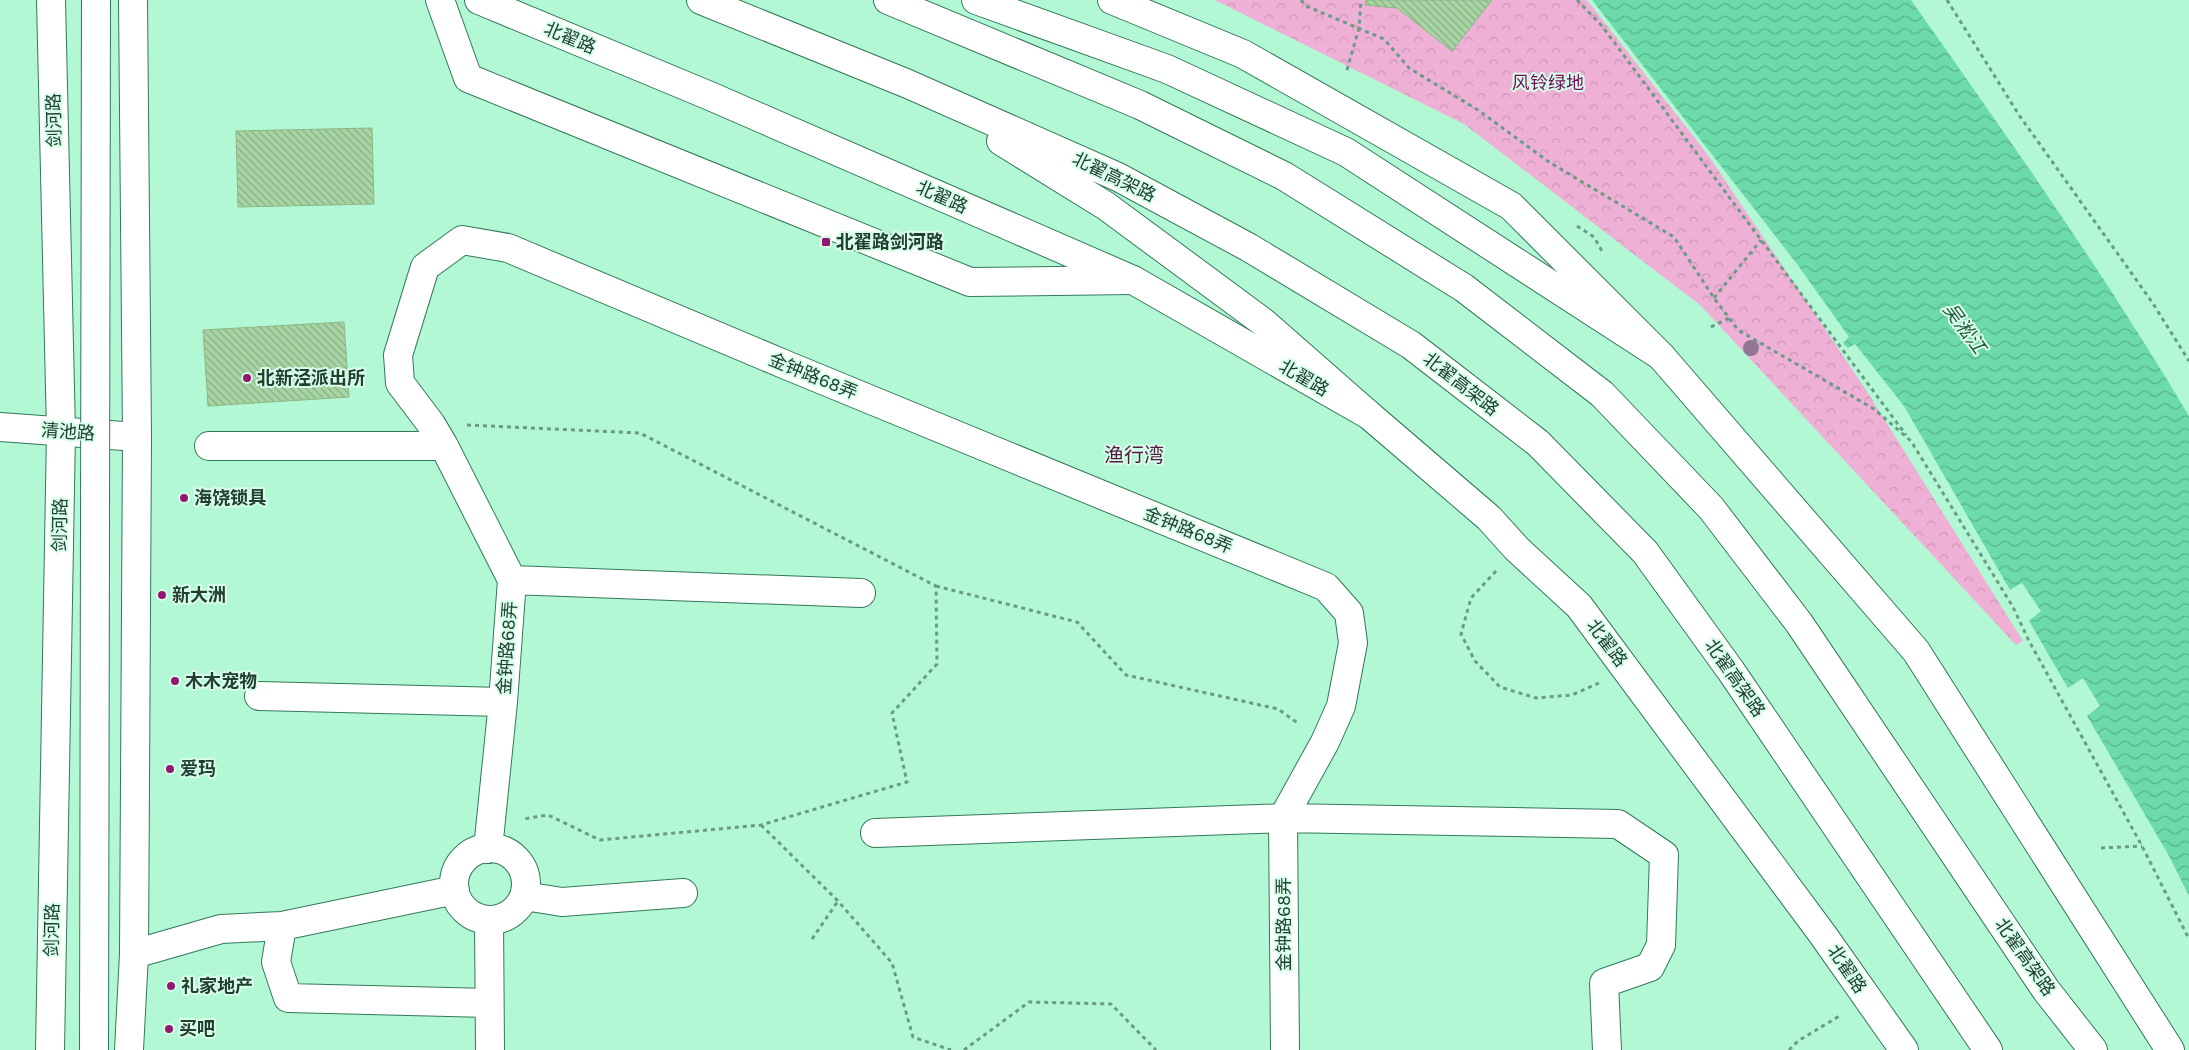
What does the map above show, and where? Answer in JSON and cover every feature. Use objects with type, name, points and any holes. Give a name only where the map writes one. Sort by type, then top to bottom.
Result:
[{"type":"main road","name":"剑河路","points":[[50,0],[61,432],[50,1050]]},
{"type":"main road","points":[[94,1050],[96,0]]},
{"type":"main road","points":[[129,1050],[134,954],[137,437],[133,0]]},
{"type":"main road","points":[[440,0],[468,78],[970,282],[1133,280]]},
{"type":"main road","name":"北翟路","points":[[479,0],[710,96],[1133,280],[1369,415],[1489,518],[1517,549],[1579,606],[1823,935],[1904,1050]]},
{"type":"main road","name":"北翟高架路","points":[[701,0],[908,84],[1118,177],[1248,247],[1411,345],[1538,443],[1645,552],[1731,671],[1969,1025],[1988,1050]]},
{"type":"main road","name":"北翟高架路","points":[[888,0],[1140,105],[1284,176],[1464,288],[1602,394],[1711,508],[1799,623],[2046,990],[2093,1050]]},
{"type":"main road","points":[[976,0],[1167,69],[1346,152],[1660,356]]},
{"type":"main road","points":[[1112,0],[1243,54],[1511,206],[1660,356],[1916,651],[2170,1050]]},
{"type":"main road","points":[[908,84],[1106,206],[1264,322],[1369,415]]},
{"type":"main road","name":"金钟路68弄","points":[[489,836],[504,702],[512,580],[438,435],[400,383],[398,354],[424,267],[462,240],[508,248],[786,365],[1326,587],[1349,613],[1353,643],[1341,706],[1325,742],[1283,818],[1285,1050]]},
{"type":"main road","name":"清池路","points":[[0,428],[137,437]]},
{"type":"main road","points":[[209,446],[438,435]]},
{"type":"main road","points":[[512,580],[861,593]]},
{"type":"main road","points":[[259,696],[504,702]]},
{"type":"main road","points":[[875,833],[1283,818],[1618,824],[1664,855],[1661,945],[1650,967],[1604,982],[1607,1050]]},
{"type":"main road","points":[[489,836],[496,849],[508,853],[518,860],[525,878],[524,896],[519,907],[509,915],[489,920],[473,916],[463,908],[455,890],[456,873],[462,862],[489,836]]},
{"type":"main road","points":[[134,954],[221,928],[282,926],[455,890]]},
{"type":"main road","points":[[524,896],[562,902],[683,893]]},
{"type":"main road","points":[[489,920],[490,1050]]},
{"type":"main road","points":[[282,926],[276,962],[288,998],[489,1003]]},
{"type":"path","points":[[1301,0],[1306,6],[1384,39],[1409,68],[1478,110],[1549,162],[1674,237],[1714,298],[1738,330],[1874,409],[1911,441]]},
{"type":"path","points":[[1347,70],[1359,28],[1361,0]]},
{"type":"path","points":[[1577,0],[1602,26],[1911,441],[2013,606],[2028,639],[2142,846],[2189,939]]},
{"type":"path","points":[[1947,0],[2019,115],[2152,302],[2189,361]]},
{"type":"path","points":[[1714,298],[1761,240]]},
{"type":"path","points":[[1712,327],[1729,318]]},
{"type":"path","points":[[438,435],[640,433],[936,586],[1077,622],[1126,675],[1278,709],[1325,742]]},
{"type":"path","points":[[1517,549],[1471,598],[1460,634],[1475,661],[1500,687],[1536,698],[1572,695],[1602,681],[1624,665]]},
{"type":"path","points":[[489,836],[548,815],[600,840],[761,825],[907,782],[892,713],[937,664],[936,586]]},
{"type":"path","points":[[761,825],[838,901],[892,963],[913,1037],[951,1050]]},
{"type":"path","points":[[2102,848],[2142,846]]},
{"type":"path","points":[[812,939],[838,901]]},
{"type":"path","points":[[1789,1050],[1798,1041],[1867,999]]},
{"type":"path","points":[[964,1050],[1029,1002],[1111,1004],[1156,1050]]},
{"type":"green space","name":"风铃绿地","points":[[1215,0],[1587,0],[1708,155],[1866,390],[2023,641],[2016,645],[1700,305],[1464,124]]},
{"type":"water","name":"吴淞江","points":[[1592,0],[1911,0],[2089,257],[2189,416],[2189,896],[2168,854],[2087,716],[2100,706],[2083,678],[2068,688],[2029,621],[2041,611],[2022,583],[2010,590],[1904,406],[1855,344],[1848,348],[1843,343],[1849,337],[1797,264]]},
{"type":"building","points":[[1366,0],[1492,0],[1452,51],[1397,8],[1365,5]]},
{"type":"building","points":[[372,128],[374,204],[238,207],[236,131]]},
{"type":"building","points":[[344,322],[349,397],[208,406],[203,330]]},
{"type":"place","name":"北翟路剑河路","points":[[826,242]]},
{"type":"place","name":"北新泾派出所","points":[[247,378]]},
{"type":"place","name":"海饶锁具","points":[[184,498]]},
{"type":"place","name":"新大洲","points":[[162,595]]},
{"type":"place","name":"木木宠物","points":[[175,681]]},
{"type":"place","name":"爱玛","points":[[170,769]]},
{"type":"place","name":"礼家地产","points":[[171,986]]},
{"type":"place","name":"买吧","points":[[169,1029]]},
{"type":"district","name":"渔行湾","points":[[1134,455]]}]
